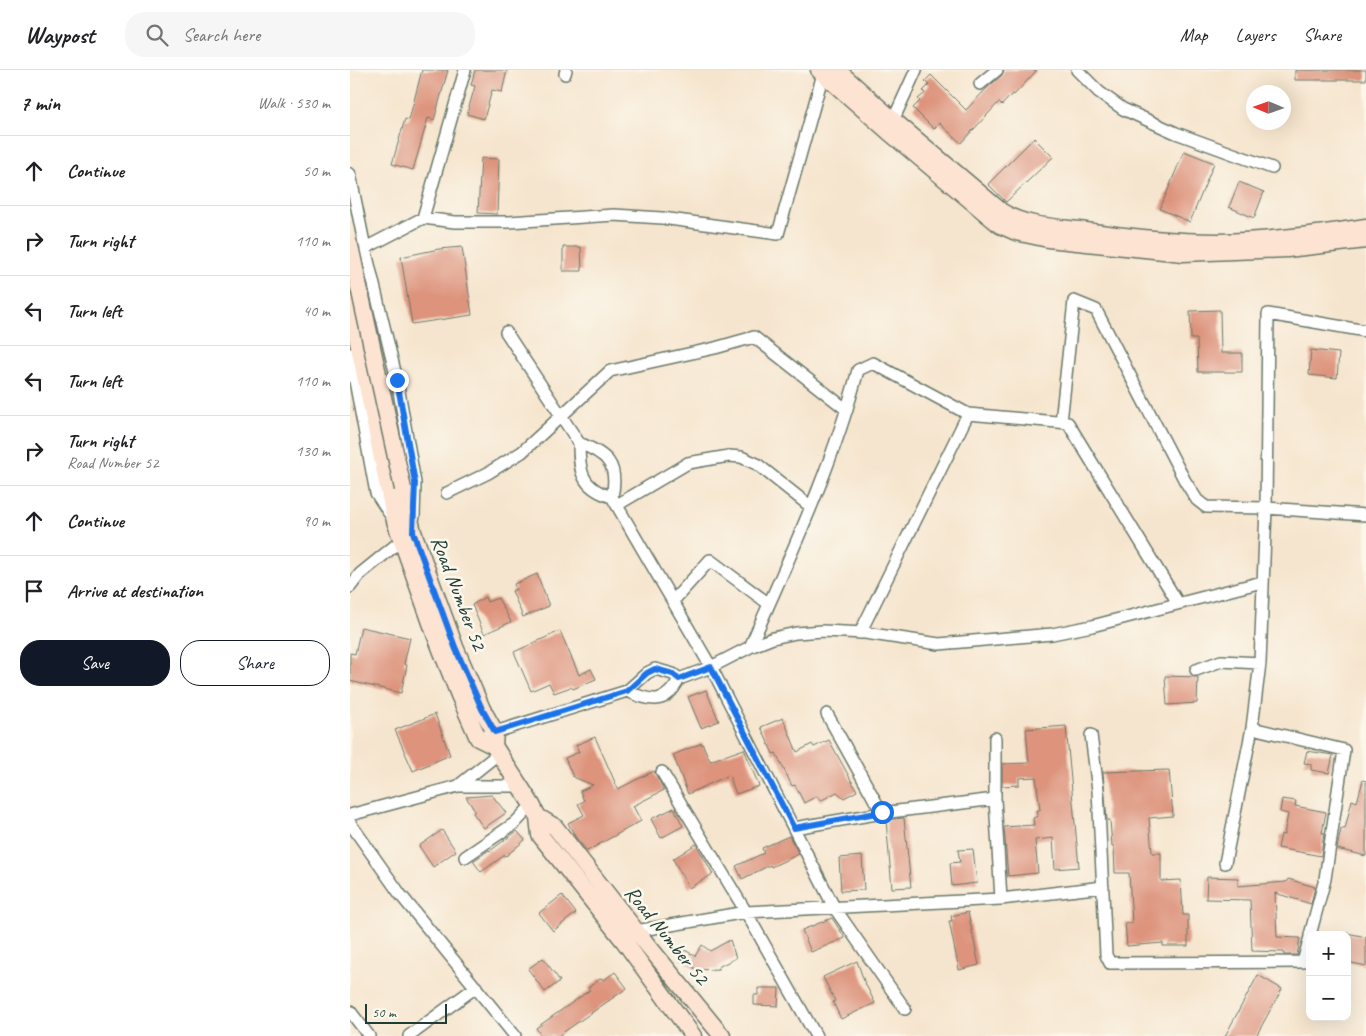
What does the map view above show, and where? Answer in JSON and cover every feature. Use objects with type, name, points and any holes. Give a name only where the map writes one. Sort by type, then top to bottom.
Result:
[{"type":"main road","points":[[826,71],[891,126],[1000,225],[1016,232],[1057,240],[1183,253],[1286,249],[1366,240]]},
{"type":"main road","points":[[891,126],[1002,212],[1020,220],[1106,234],[1189,241],[1263,240],[1366,227]]},
{"type":"main road","name":"Road Number 52","points":[[358,247],[396,490],[395,521],[408,536],[482,709],[495,744],[535,811],[555,827],[636,931],[722,1036]]},
{"type":"main road","name":"Road Number 52","points":[[350,302],[396,490],[435,634],[478,738],[495,744]]},
{"type":"main road","name":"Road Number 52","points":[[535,811],[540,835],[624,941],[693,1036]]},
{"type":"street","points":[[423,218],[465,70]]},
{"type":"street","points":[[891,126],[916,70]]},
{"type":"street","points":[[980,84],[997,70]]},
{"type":"street","points":[[1077,70],[1098,92],[1123,110],[1176,133],[1272,168]]},
{"type":"street","points":[[350,256],[358,247],[423,218],[455,222],[500,222],[614,215],[662,218],[778,234],[826,71]]},
{"type":"street","points":[[350,174],[358,247],[397,380],[415,483],[408,536],[360,574],[350,587]]},
{"type":"street","points":[[1061,422],[1074,301],[1096,310],[1185,481],[1197,500],[1206,506],[1366,514]]},
{"type":"street","points":[[1224,863],[1252,728],[1260,663],[1266,508],[1268,314],[1366,331]]},
{"type":"street","points":[[506,332],[579,443],[579,461],[583,478],[592,489],[614,501]]},
{"type":"street","points":[[447,493],[488,473],[522,452],[610,371],[715,348],[754,337],[847,410]]},
{"type":"street","points":[[350,354],[376,493],[395,521]]},
{"type":"street","points":[[750,647],[811,507],[847,410],[858,370],[873,363],[968,414],[1068,423],[1178,603]]},
{"type":"street","points":[[860,633],[968,414]]},
{"type":"street","points":[[579,443],[597,450],[606,458],[612,471],[614,501],[711,667],[834,907],[905,1009]]},
{"type":"street","points":[[614,501],[688,463],[729,456],[742,457],[757,464],[811,507]]},
{"type":"street","points":[[673,601],[710,560],[769,604]]},
{"type":"street","points":[[627,691],[652,700],[662,698],[673,690],[679,679],[711,667],[750,647],[773,638],[796,633],[824,631],[860,633],[939,644],[1052,634],[1092,626],[1262,582]]},
{"type":"street","points":[[1196,670],[1221,661],[1260,663]]},
{"type":"street","points":[[458,786],[495,744],[627,691],[647,673],[655,669],[673,674],[679,679]]},
{"type":"street","points":[[827,714],[882,812]]},
{"type":"street","points":[[1252,728],[1344,750],[1325,879],[1311,931]]},
{"type":"street","points":[[1091,734],[1098,790],[1106,955],[1110,963],[1303,962],[1306,951]]},
{"type":"street","points":[[995,738],[995,799],[1001,899]]},
{"type":"street","points":[[662,772],[746,912],[816,1036]]},
{"type":"street","points":[[350,815],[458,786],[519,786]]},
{"type":"street","points":[[794,828],[882,812],[995,799]]},
{"type":"street","points":[[465,857],[514,823],[535,811]]},
{"type":"street","points":[[350,823],[400,894],[514,1036]]},
{"type":"street","points":[[636,931],[746,912],[1001,899],[1102,887]]},
{"type":"street","points":[[410,1036],[476,987]]},
{"type":"street","points":[[350,1011],[369,1036]]},
{"type":"building","points":[[422,70],[448,70],[434,120],[428,118],[413,170],[392,164],[405,119],[409,120]]},
{"type":"building","points":[[475,70],[507,70],[502,92],[492,90],[484,119],[467,114],[475,86],[471,85]]},
{"type":"building","points":[[1004,70],[1037,70],[1014,95],[1012,94],[1002,105],[999,102],[961,143],[939,123],[934,129],[913,108],[920,101],[918,99],[925,93],[923,91],[929,85],[925,81],[931,75],[966,110],[1002,75]]},
{"type":"building","points":[[1295,70],[1366,70],[1366,80],[1295,80]]},
{"type":"building","points":[[1034,138],[1053,157],[1006,202],[988,184]]},
{"type":"building","points":[[1184,151],[1214,163],[1190,222],[1160,209]]},
{"type":"building","points":[[481,158],[499,159],[497,214],[478,213]]},
{"type":"building","points":[[1239,182],[1264,192],[1254,218],[1229,207]]},
{"type":"building","points":[[462,247],[472,315],[412,324],[401,257],[439,249]]},
{"type":"building","points":[[563,247],[581,247],[582,271],[563,271]]},
{"type":"building","points":[[1220,310],[1221,353],[1242,353],[1242,372],[1198,372],[1197,339],[1191,339],[1190,311]]},
{"type":"building","points":[[1311,350],[1339,353],[1337,378],[1309,375]]},
{"type":"building","points":[[537,574],[549,606],[523,617],[512,591],[516,589],[514,584]]},
{"type":"building","points":[[485,597],[487,602],[498,598],[511,622],[484,634],[472,605]]},
{"type":"building","points":[[361,627],[410,638],[404,664],[407,665],[401,693],[350,681],[350,653],[355,654]]},
{"type":"building","points":[[560,631],[579,675],[591,669],[596,679],[573,689],[571,687],[554,693],[549,683],[531,691],[514,652]]},
{"type":"building","points":[[1165,676],[1198,677],[1197,703],[1167,705]]},
{"type":"building","points":[[706,690],[719,721],[701,728],[688,697]]},
{"type":"building","points":[[435,714],[450,755],[413,771],[395,730]]},
{"type":"building","points":[[783,718],[797,752],[812,744],[814,747],[829,740],[857,791],[844,798],[837,792],[820,801],[817,796],[804,803],[795,785],[792,786],[776,753],[773,754],[761,727]]},
{"type":"building","points":[[1066,726],[1079,867],[1055,869],[1053,838],[1035,840],[1038,873],[1008,876],[1004,827],[1034,825],[1033,818],[1038,816],[1037,810],[1040,810],[1036,777],[1019,778],[1019,785],[1002,786],[1002,764],[1029,763],[1026,729]]},
{"type":"building","points":[[595,737],[618,789],[654,771],[664,790],[633,806],[641,821],[587,851],[576,838],[568,823],[584,815],[578,804],[584,801],[580,791],[593,785],[573,777],[565,758],[579,752],[576,745]]},
{"type":"building","points":[[702,743],[710,761],[744,749],[759,786],[736,794],[729,775],[688,794],[673,755]]},
{"type":"building","points":[[1307,751],[1333,755],[1329,773],[1311,770],[1311,764],[1304,763]]},
{"type":"building","points":[[1169,770],[1173,816],[1149,818],[1152,853],[1161,853],[1161,881],[1181,880],[1183,915],[1188,915],[1188,946],[1163,946],[1163,943],[1127,946],[1125,923],[1132,923],[1129,873],[1115,873],[1114,846],[1112,846],[1110,820],[1107,820],[1103,772]]},
{"type":"building","points":[[1363,780],[1366,781],[1366,856],[1337,849],[1341,829],[1345,829],[1352,800],[1357,802]]},
{"type":"building","points":[[492,795],[506,813],[484,828],[473,813],[475,811],[466,797]]},
{"type":"building","points":[[1282,799],[1296,801],[1295,806],[1326,812],[1322,833],[1324,833],[1321,856],[1278,848],[1281,834],[1284,835],[1288,814],[1280,812]]},
{"type":"building","points":[[674,808],[683,826],[661,838],[651,819]]},
{"type":"building","points":[[904,818],[911,887],[892,888],[886,820]]},
{"type":"building","points":[[442,830],[456,851],[433,867],[419,846]]},
{"type":"building","points":[[517,831],[525,840],[506,856],[481,872],[473,861]]},
{"type":"building","points":[[789,836],[799,854],[771,867],[770,865],[742,879],[736,866],[764,853],[762,848]]},
{"type":"building","points":[[696,844],[713,874],[689,888],[673,859]]},
{"type":"building","points":[[973,849],[977,883],[952,886],[950,863],[960,862],[958,850]]},
{"type":"building","points":[[862,856],[864,890],[841,891],[839,858]]},
{"type":"building","points":[[1207,877],[1238,878],[1238,886],[1286,882],[1288,879],[1315,887],[1311,904],[1275,893],[1277,937],[1300,938],[1297,955],[1284,955],[1284,952],[1252,951],[1250,900],[1206,899]]},
{"type":"building","points":[[562,895],[576,913],[553,931],[539,913]]},
{"type":"building","points":[[968,912],[979,965],[959,970],[949,921],[952,921],[951,916]]},
{"type":"building","points":[[832,918],[845,938],[811,952],[802,930]]},
{"type":"building","points":[[1351,934],[1366,937],[1366,966],[1351,963]]},
{"type":"building","points":[[730,940],[736,958],[718,967],[719,969],[697,970],[680,959],[685,950],[695,956],[702,945],[710,951]]},
{"type":"building","points":[[543,958],[560,981],[545,992],[528,969]]},
{"type":"building","points":[[857,961],[875,1003],[841,1019],[833,1002],[835,1001],[823,977]]},
{"type":"building","points":[[615,972],[627,988],[558,1036],[541,1036],[536,1028],[590,990],[588,988],[601,978],[604,980]]},
{"type":"building","points":[[1258,975],[1282,989],[1256,1036],[1225,1036]]},
{"type":"building","points":[[758,988],[779,988],[778,1006],[754,1005],[754,995],[758,995]]},
{"type":"route","points":[[397,380],[415,483],[413,532],[455,647],[482,709],[495,732],[627,691],[637,680],[655,669],[664,670],[679,679],[711,667],[794,828],[882,812]]}]
